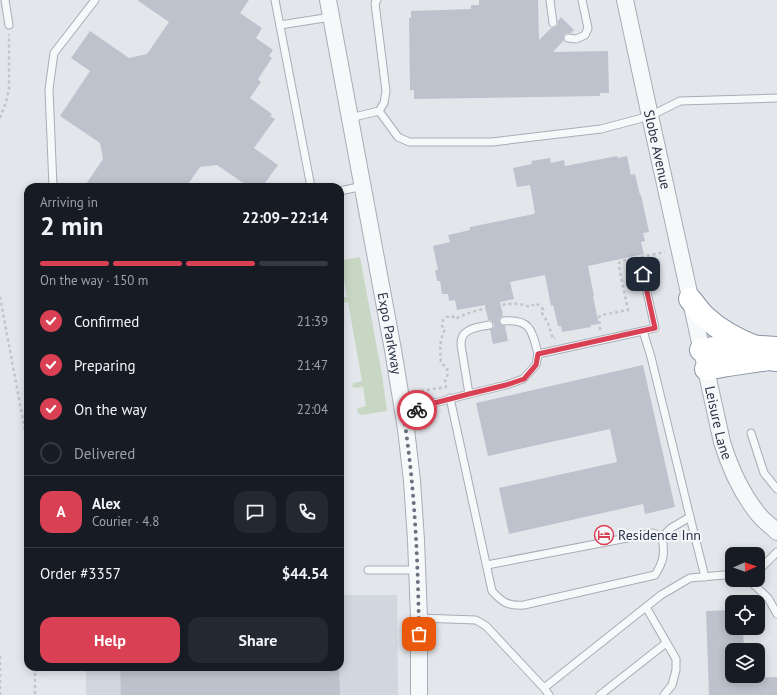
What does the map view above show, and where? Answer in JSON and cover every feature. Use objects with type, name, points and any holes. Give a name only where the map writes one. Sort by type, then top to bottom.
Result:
[{"type":"highway","points":[[690,299],[705,316],[722,331],[742,342],[766,347]]},
{"type":"highway","points":[[704,360],[731,345],[766,347]]},
{"type":"highway","points":[[704,360],[728,365],[769,359],[777,360]]},
{"type":"street","name":"Expo Parkway","points":[[328,0],[393,350],[404,418],[412,481],[416,540],[420,695]]},
{"type":"street","name":"Slobe Avenue","points":[[625,0],[690,299]]},
{"type":"street","points":[[635,45],[637,0]]},
{"type":"street","name":"Leisure Lane","points":[[690,299],[722,442],[728,462],[750,504],[777,532]]},
{"type":"lane","points":[[5,0],[9,25]]},
{"type":"lane","points":[[53,183],[48,89],[54,53],[95,0]]},
{"type":"lane","points":[[275,0],[309,183]]},
{"type":"lane","points":[[350,118],[379,112],[384,103],[386,91],[375,4],[377,0]]},
{"type":"lane","points":[[550,0],[553,23]]},
{"type":"lane","points":[[568,38],[576,39],[585,35],[588,28],[582,0]]},
{"type":"lane","points":[[280,25],[331,17]]},
{"type":"lane","points":[[379,112],[398,137],[408,142],[492,142],[601,129],[650,116],[680,101],[777,98]]},
{"type":"lane","points":[[344,190],[363,186]]},
{"type":"lane","points":[[538,354],[655,328],[643,274]]},
{"type":"lane","points":[[404,418],[423,406],[524,379],[536,365],[538,354],[533,336],[529,328],[523,323],[514,320],[504,321]]},
{"type":"lane","points":[[469,394],[461,345],[462,338],[465,333],[471,329],[489,325]]},
{"type":"lane","points":[[643,331],[651,357],[705,577]]},
{"type":"lane","points":[[450,398],[492,591],[500,600],[512,605],[524,605],[655,575],[661,565],[664,548],[662,536]]},
{"type":"lane","points":[[751,433],[764,473],[777,489]]},
{"type":"lane","points":[[662,536],[671,528],[690,517]]},
{"type":"lane","points":[[487,565],[653,533],[662,536]]},
{"type":"lane","points":[[765,564],[777,552]]},
{"type":"lane","points":[[368,570],[417,570]]},
{"type":"lane","points":[[544,688],[661,595],[690,578],[725,575]]},
{"type":"lane","points":[[757,587],[768,598],[777,614]]},
{"type":"lane","points":[[646,607],[676,659],[676,670],[672,685],[664,695]]},
{"type":"lane","points":[[419,618],[476,620],[486,626],[544,688],[548,695]]},
{"type":"lane","points":[[600,695],[666,643]]},
{"type":"path","points":[[0,118],[9,88],[9,25]]},
{"type":"path","points":[[594,330],[600,329],[599,317],[602,315],[628,310],[619,263],[622,261],[665,252]]},
{"type":"path","points":[[0,297],[24,426]]},
{"type":"path","points":[[421,391],[446,387],[445,381],[448,374],[447,368],[441,363],[440,350],[441,338],[445,329],[442,326],[443,320],[447,317],[452,316],[456,319],[459,316],[508,304],[521,304],[530,307],[536,303],[543,309],[542,313],[548,323],[553,339],[560,337]]},
{"type":"path","points":[[0,656],[0,695]]},
{"type":"path","points":[[35,671],[36,695]]},
{"type":"shaded area","points":[[344,595],[397,595],[398,695],[86,695],[86,671],[344,671]]},
{"type":"green space","points":[[360,257],[382,375],[387,411],[362,415],[357,411],[358,408],[366,406],[363,387],[355,388],[352,386],[353,383],[362,381],[348,302],[344,302],[344,297],[347,297],[344,280],[344,260]]},
{"type":"building","points":[[137,0],[249,0],[240,13],[262,28],[256,38],[273,50],[269,56],[272,58],[258,79],[261,82],[250,98],[272,114],[270,116],[275,119],[254,148],[278,165],[265,183],[243,183],[217,165],[200,167],[189,183],[87,183],[103,159],[100,143],[60,116],[90,71],[71,58],[90,31],[129,58],[147,54],[169,22]]},
{"type":"building","points":[[479,0],[538,0],[539,40],[551,28],[558,25],[558,21],[561,17],[574,30],[571,33],[566,33],[564,35],[564,40],[553,52],[608,51],[609,93],[600,93],[600,96],[414,99],[414,90],[410,90],[409,18],[411,18],[411,11],[471,9],[471,5],[479,5]]},
{"type":"building","points":[[617,156],[618,158],[627,156],[631,175],[635,174],[649,232],[643,233],[645,241],[641,242],[644,254],[588,266],[599,324],[591,325],[591,327],[562,332],[561,326],[558,326],[553,305],[551,306],[545,275],[510,282],[514,299],[500,302],[503,316],[499,321],[501,325],[505,326],[508,341],[493,344],[490,330],[494,327],[494,324],[491,320],[488,320],[485,305],[457,310],[455,300],[449,301],[448,294],[442,294],[440,281],[437,281],[435,270],[438,270],[433,246],[450,242],[448,235],[470,230],[470,227],[534,214],[530,185],[517,187],[513,168],[532,164],[531,161],[550,158],[551,163],[564,160],[565,166]]},
{"type":"building","points":[[643,365],[675,507],[645,514],[643,504],[509,534],[499,488],[617,462],[610,429],[488,456],[476,403]]},
{"type":"building","points":[[725,610],[725,635],[743,635],[744,643],[725,643],[725,683],[765,683],[765,677],[777,677],[777,695],[709,695],[706,611]]},
{"type":"building","points":[[120,671],[339,671],[340,695],[121,695]]},
{"type":"way so far","points":[[417,410],[404,418],[412,481],[416,540],[419,634]]},
{"type":"place","name":"Residence Inn","points":[[604,535]]},
{"type":"route","points":[[417,410],[423,406],[450,398],[506,385],[524,379],[536,365],[538,354],[655,328],[643,274]]}]
